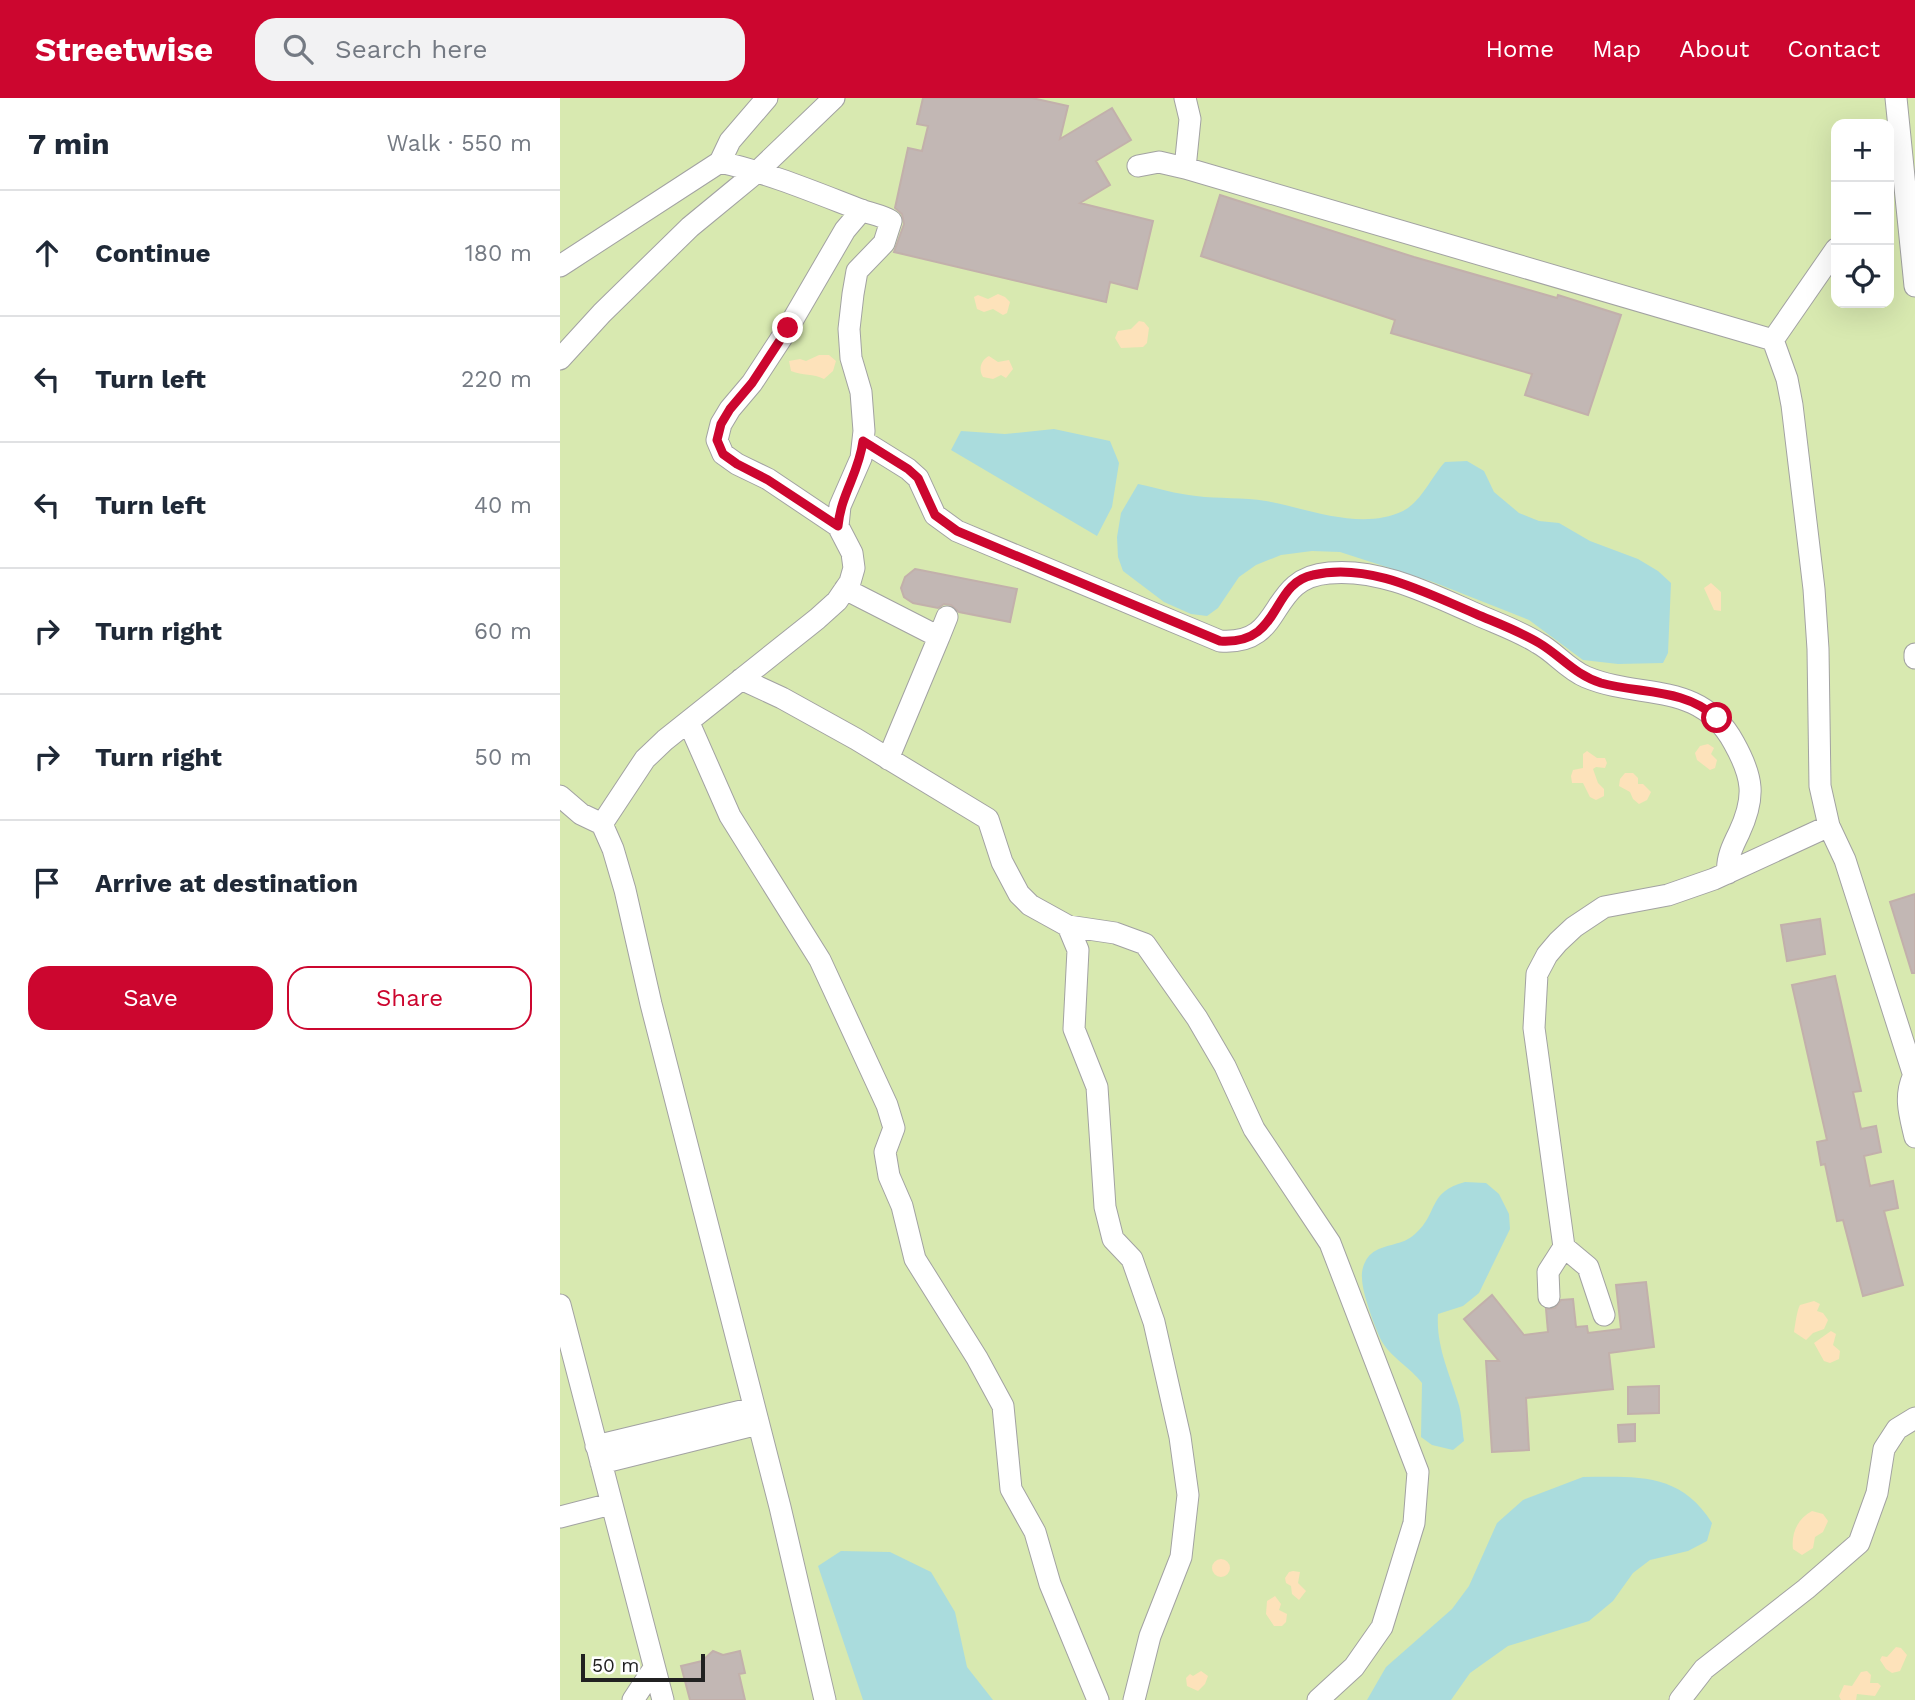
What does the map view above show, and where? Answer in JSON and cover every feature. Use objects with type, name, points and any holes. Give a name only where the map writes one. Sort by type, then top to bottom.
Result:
[{"type":"lane","points":[[560,266],[720,162],[730,141],[766,98]]},
{"type":"lane","points":[[560,359],[601,313],[690,227],[758,171],[834,98]]},
{"type":"lane","points":[[1185,98],[1190,119],[1185,168]]},
{"type":"lane","points":[[1896,98],[1908,149],[1915,286]]},
{"type":"lane","points":[[1894,168],[1908,149]]},
{"type":"lane","points":[[720,162],[758,171],[882,215],[891,221],[878,252],[866,259],[857,271],[853,294],[849,329],[851,358],[861,392],[863,441],[861,458],[840,506],[838,526]]},
{"type":"lane","points":[[1138,166],[1159,162],[1185,168],[1773,340]]},
{"type":"lane","points":[[602,824],[645,759],[817,619],[837,601],[850,582],[854,568],[852,553],[838,526],[768,480],[730,459],[723,454],[717,440],[721,424],[730,409],[752,383],[788,328],[845,230],[862,210]]},
{"type":"lane","points":[[1773,340],[1831,257]]},
{"type":"lane","points":[[1773,340],[1787,379],[1792,405],[1814,589],[1818,649],[1820,786],[1829,826],[1845,860],[1914,1078],[1908,1090],[1907,1102],[1915,1137]]},
{"type":"lane","points":[[863,441],[918,478],[935,515],[957,531],[1220,641],[1232,642],[1256,635],[1291,587],[1310,575],[1332,572],[1370,575],[1419,589],[1513,630],[1539,643],[1575,672],[1593,680],[1677,696],[1706,708],[1734,741],[1750,776],[1752,790],[1745,819],[1727,864],[1728,873]]},
{"type":"lane","points":[[845,589],[939,637]]},
{"type":"lane","points":[[888,759],[947,617]]},
{"type":"lane","points":[[741,680],[782,698],[988,819],[1002,862],[1019,894],[1030,905],[1068,926],[1115,933],[1145,944],[1197,1018],[1225,1066],[1254,1129],[1330,1243],[1418,1472],[1414,1523],[1382,1627],[1354,1667],[1318,1700]]},
{"type":"lane","points":[[689,723],[730,816],[820,960],[887,1105],[894,1128],[885,1153],[889,1176],[902,1206],[915,1259],[977,1358],[1003,1406],[1011,1489],[1035,1532],[1050,1584],[1098,1700]]},
{"type":"lane","points":[[560,796],[581,814]]},
{"type":"lane","points":[[560,810],[581,814],[602,824],[613,849],[625,890],[650,1004],[780,1507],[825,1700]]},
{"type":"lane","points":[[1549,1297],[1548,1272],[1564,1247],[1534,1028],[1537,974],[1558,942],[1574,927],[1604,907],[1668,895],[1728,873],[1829,826]]},
{"type":"lane","points":[[1068,926],[1079,950],[1074,1029],[1097,1087],[1105,1208],[1114,1239],[1132,1259],[1154,1322],[1180,1437],[1188,1495],[1181,1557],[1150,1636],[1134,1700]]},
{"type":"lane","points":[[1564,1247],[1588,1268],[1604,1315]]},
{"type":"lane","points":[[560,1305],[663,1700]]},
{"type":"lane","points":[[598,1455],[756,1416]]},
{"type":"lane","points":[[1680,1700],[1704,1669],[1859,1544],[1877,1493],[1884,1449],[1897,1429],[1915,1418]]},
{"type":"lane","points":[[560,1517],[611,1504]]},
{"type":"lane","points":[[634,1700],[654,1668]]},
{"type":"green space","points":[[560,98],[1915,98],[1915,1700],[560,1700]]},
{"type":"sand","points":[[998,294],[1010,302],[1007,313],[1003,315],[993,309],[984,312],[977,309],[974,297],[978,295],[988,299]]},
{"type":"sand","points":[[1139,321],[1149,328],[1147,343],[1143,347],[1121,348],[1115,338],[1118,331],[1131,329]]},
{"type":"sand","points":[[819,355],[829,355],[836,361],[833,371],[824,379],[791,371],[789,361],[806,361]]},
{"type":"sand","points":[[989,356],[998,362],[1009,360],[1013,369],[1006,378],[1001,375],[993,379],[983,377],[981,365]]},
{"type":"sand","points":[[1711,583],[1721,592],[1721,611],[1714,610],[1704,588]]},
{"type":"sand","points":[[1708,744],[1714,748],[1711,754],[1717,760],[1715,768],[1710,770],[1697,760],[1695,753],[1700,746]]},
{"type":"sand","points":[[1587,751],[1597,758],[1605,758],[1607,763],[1605,768],[1593,769],[1598,783],[1604,789],[1604,796],[1596,800],[1590,797],[1583,783],[1572,783],[1573,770],[1583,768],[1583,754]]},
{"type":"sand","points":[[1625,773],[1633,773],[1638,778],[1638,784],[1643,784],[1651,792],[1647,800],[1639,804],[1630,792],[1619,786]]},
{"type":"sand","points":[[1814,1301],[1820,1304],[1817,1311],[1823,1313],[1828,1320],[1824,1329],[1813,1333],[1806,1340],[1794,1332],[1796,1318],[1800,1305]]},
{"type":"sand","points":[[1831,1331],[1836,1334],[1833,1345],[1840,1351],[1839,1359],[1830,1363],[1824,1361],[1814,1343]]},
{"type":"sand","points":[[1812,1511],[1823,1514],[1828,1521],[1823,1532],[1815,1537],[1813,1548],[1802,1555],[1793,1549],[1793,1537],[1799,1522]]},
{"type":"sand","points":[[1217,1559],[1225,1559],[1230,1568],[1228,1575],[1217,1577],[1212,1572],[1212,1564]]},
{"type":"sand","points":[[1293,1571],[1300,1572],[1298,1583],[1306,1591],[1299,1600],[1292,1594],[1291,1586],[1286,1583],[1285,1578]]},
{"type":"sand","points":[[1275,1596],[1281,1604],[1279,1610],[1287,1614],[1286,1622],[1282,1626],[1274,1626],[1266,1614],[1267,1601]]},
{"type":"sand","points":[[1896,1647],[1901,1648],[1907,1655],[1900,1671],[1892,1673],[1880,1660]]},
{"type":"sand","points":[[1201,1671],[1208,1676],[1205,1684],[1198,1691],[1187,1686],[1186,1678]]},
{"type":"sand","points":[[1867,1671],[1871,1675],[1870,1683],[1878,1683],[1881,1686],[1875,1696],[1857,1694],[1856,1700],[1841,1700],[1839,1696],[1844,1685],[1852,1686],[1861,1672]]},
{"type":"water","points":[[1054,429],[1110,441],[1119,463],[1112,507],[1097,536],[951,450],[961,431],[1005,434]]},
{"type":"water","points":[[1467,461],[1484,471],[1494,492],[1519,513],[1539,521],[1559,523],[1590,541],[1638,559],[1671,583],[1668,653],[1663,663],[1618,664],[1583,660],[1529,620],[1433,582],[1340,552],[1312,551],[1281,555],[1256,565],[1239,577],[1218,608],[1207,616],[1191,614],[1164,602],[1123,571],[1118,557],[1117,537],[1121,513],[1138,484],[1189,495],[1257,500],[1335,516],[1370,519],[1387,517],[1410,507],[1445,462]]},
{"type":"water","points":[[1465,1182],[1486,1183],[1499,1194],[1509,1214],[1510,1229],[1479,1293],[1463,1306],[1438,1314],[1441,1348],[1459,1407],[1464,1441],[1453,1450],[1432,1445],[1421,1437],[1422,1383],[1381,1340],[1366,1301],[1362,1275],[1365,1262],[1371,1254],[1410,1238],[1428,1218],[1439,1197],[1453,1186]]},
{"type":"water","points":[[1583,1477],[1639,1478],[1671,1486],[1686,1494],[1712,1523],[1707,1541],[1688,1551],[1650,1560],[1633,1573],[1613,1601],[1589,1621],[1508,1646],[1470,1673],[1451,1700],[1367,1700],[1386,1667],[1452,1609],[1469,1586],[1497,1523],[1523,1500]]},
{"type":"water","points":[[841,1551],[890,1552],[931,1572],[955,1612],[967,1667],[993,1700],[863,1700],[818,1566]]},
{"type":"building","points":[[923,98],[1032,98],[1068,106],[1060,139],[1112,108],[1131,140],[1096,161],[1110,185],[1080,203],[1153,221],[1137,289],[1110,282],[1106,302],[894,252],[904,224],[902,214],[895,208],[908,148],[922,151],[928,126],[917,124]]},
{"type":"building","points":[[1220,195],[1414,257],[1557,298],[1558,295],[1621,315],[1588,415],[1525,395],[1532,374],[1391,333],[1395,320],[1201,256]]},
{"type":"building","points":[[915,569],[1017,589],[1010,622],[959,612],[951,605],[944,604],[938,608],[913,603],[904,597],[901,588],[905,577]]},
{"type":"building","points":[[1915,894],[1915,973],[1912,973],[1890,902]]},
{"type":"building","points":[[1820,919],[1825,954],[1787,961],[1781,925]]},
{"type":"building","points":[[1835,976],[1861,1091],[1853,1092],[1861,1129],[1876,1126],[1881,1152],[1864,1156],[1870,1186],[1893,1181],[1898,1208],[1884,1211],[1903,1285],[1863,1296],[1843,1220],[1837,1221],[1825,1164],[1821,1165],[1817,1142],[1827,1140],[1792,985]]},
{"type":"building","points":[[1646,1282],[1654,1347],[1609,1353],[1613,1389],[1526,1398],[1529,1450],[1492,1452],[1486,1361],[1499,1361],[1464,1319],[1492,1295],[1524,1335],[1548,1332],[1546,1309],[1555,1308],[1561,1300],[1573,1299],[1576,1327],[1587,1326],[1588,1333],[1621,1329],[1616,1285]]},
{"type":"building","points":[[1659,1386],[1659,1413],[1628,1414],[1628,1387]]},
{"type":"building","points":[[1635,1424],[1635,1441],[1619,1442],[1618,1425]]},
{"type":"building","points":[[713,1651],[723,1655],[740,1651],[745,1673],[739,1674],[745,1700],[690,1700],[681,1666],[702,1661]]},
{"type":"route","points":[[788,328],[752,383],[730,409],[721,424],[717,440],[723,454],[737,464],[768,480],[838,526],[840,506],[861,458],[863,441],[918,478],[935,515],[957,531],[1220,641],[1232,642],[1256,635],[1291,587],[1310,575],[1332,572],[1370,575],[1419,589],[1513,630],[1539,643],[1575,672],[1602,683],[1677,696],[1706,708],[1717,718]]}]
